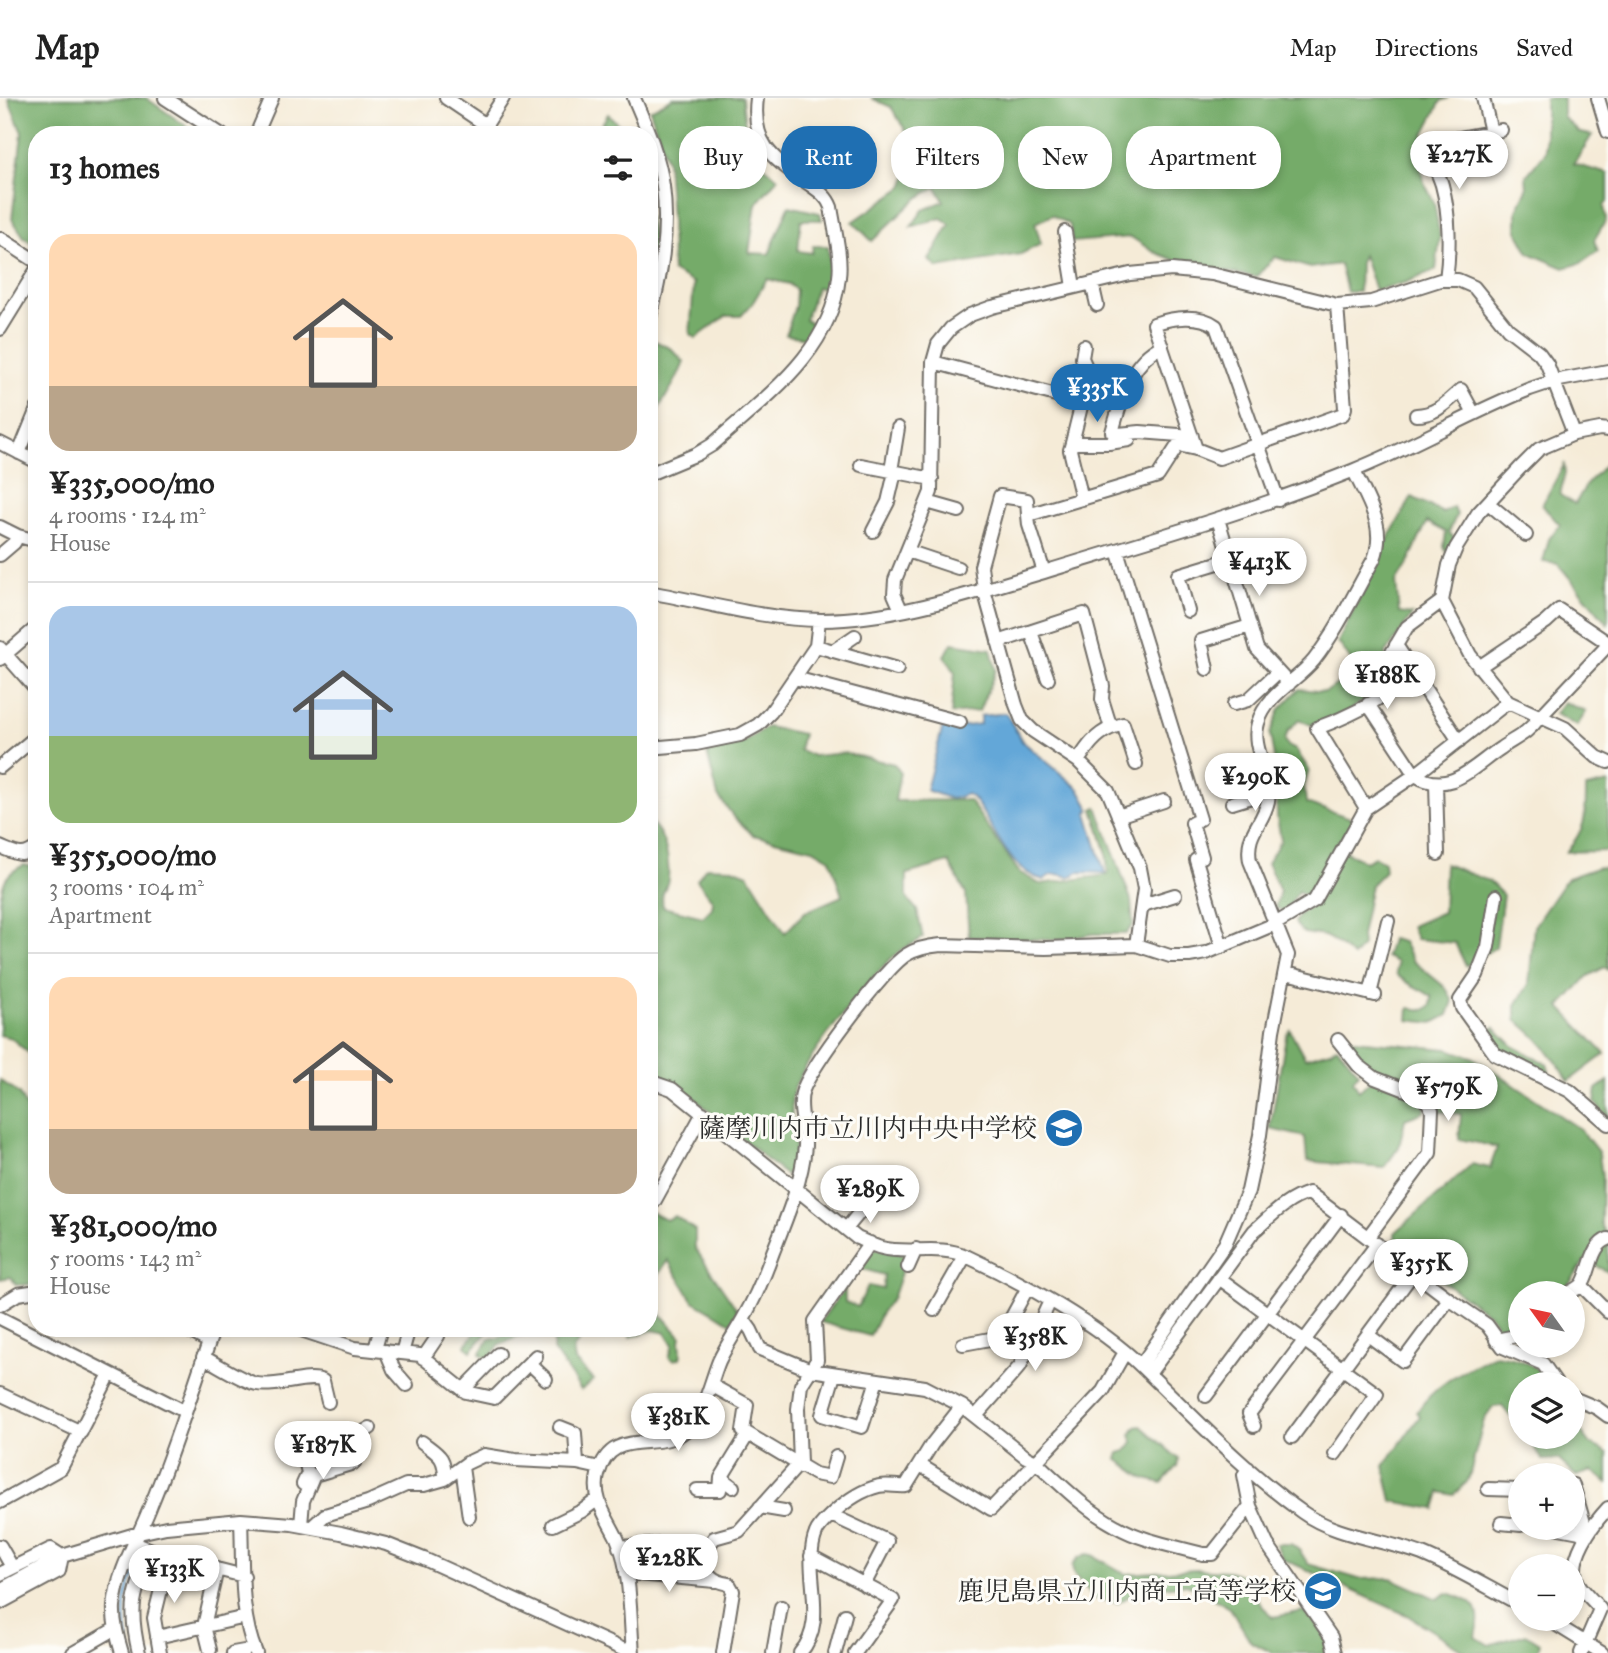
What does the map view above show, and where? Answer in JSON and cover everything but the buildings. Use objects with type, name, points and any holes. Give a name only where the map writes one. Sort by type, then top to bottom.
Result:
[{"type":"street","points":[[165,98],[208,126]]},
{"type":"street","points":[[260,126],[272,98]]},
{"type":"street","points":[[486,126],[503,98]]},
{"type":"street","points":[[634,98],[645,126]]},
{"type":"street","points":[[658,470],[712,445],[803,362],[816,342],[834,301],[840,274],[828,198],[770,156],[755,121],[757,98]]},
{"type":"street","points":[[1446,280],[1449,239],[1442,185],[1431,150],[1433,143],[1496,131],[1483,98]]},
{"type":"street","points":[[1598,98],[1608,132]]},
{"type":"street","points":[[446,99],[478,126]]},
{"type":"street","points":[[658,161],[663,186],[663,261],[658,282]]},
{"type":"street","points":[[1065,232],[1074,288]]},
{"type":"street","points":[[0,238],[28,256]]},
{"type":"street","points":[[901,610],[894,594],[895,580],[927,502],[932,479],[933,362],[938,344],[951,328],[970,314],[992,307],[1130,274],[1161,271],[1212,274],[1337,304],[1371,302],[1446,280],[1458,280],[1474,288],[1508,329],[1539,353],[1554,381],[1574,434]]},
{"type":"street","points":[[1091,283],[1097,305]]},
{"type":"street","points":[[0,329],[28,284]]},
{"type":"street","points":[[1072,443],[1132,440],[1178,445],[1219,458],[1343,414],[1345,408],[1337,304]]},
{"type":"street","points":[[1196,449],[1154,324],[1163,321],[1189,318],[1211,322],[1216,326],[1279,499]]},
{"type":"street","points":[[1082,499],[1070,450],[1089,374],[1082,358],[1084,346]]},
{"type":"street","points":[[1162,346],[1144,357],[1127,383],[1112,432],[1192,436]]},
{"type":"street","points":[[933,362],[1082,402]]},
{"type":"street","points":[[1118,385],[1127,367],[1135,371]]},
{"type":"street","points":[[658,594],[760,613],[820,620],[859,618],[901,610],[984,590],[1279,499],[1354,471],[1509,397],[1554,381],[1608,371]]},
{"type":"street","points":[[1416,415],[1427,415],[1439,410],[1461,390],[1474,414]]},
{"type":"street","points":[[873,531],[888,502],[898,428]]},
{"type":"street","points":[[1608,430],[1574,434],[1539,449],[1478,513],[1456,548],[1449,565],[1442,601],[1470,656],[1508,702],[1565,728],[1597,757],[1608,762]]},
{"type":"street","points":[[19,453],[28,431]]},
{"type":"street","points":[[0,443],[28,458]]},
{"type":"street","points":[[1028,514],[1158,476],[1178,445]]},
{"type":"street","points":[[862,465],[932,479]]},
{"type":"street","points":[[1145,1370],[1224,1244],[1248,1191],[1260,1135],[1273,1031],[1288,955],[1250,861],[1248,848],[1252,832],[1268,801],[1256,726],[1270,701],[1312,662],[1323,647],[1380,544],[1379,527],[1354,471]]},
{"type":"street","points":[[1044,572],[1029,525],[1027,500],[1000,496],[981,566],[984,590],[998,642],[1022,720],[1032,731],[1077,761],[1108,791],[1140,868],[1144,890],[1136,946]]},
{"type":"street","points":[[927,502],[959,511]]},
{"type":"street","points":[[1488,503],[1526,535]]},
{"type":"street","points":[[1218,519],[1257,649],[1289,684]]},
{"type":"street","points":[[0,527],[28,539]]},
{"type":"street","points":[[0,555],[18,536]]},
{"type":"street","points":[[1117,550],[1200,819],[1192,823],[1202,857],[1196,860],[1222,947]]},
{"type":"street","points":[[907,551],[958,568]]},
{"type":"street","points":[[1188,611],[1178,575],[1231,559]]},
{"type":"street","points":[[1366,808],[1317,728],[1350,716],[1389,691],[1393,683],[1391,654],[1396,645],[1407,627],[1442,601]]},
{"type":"street","points":[[1368,704],[1415,775],[1424,781],[1449,781],[1468,773],[1499,748],[1529,731],[1608,644],[1559,610],[1546,622],[1479,667]]},
{"type":"street","points":[[998,642],[1084,614],[1103,686],[1101,699],[1111,728]]},
{"type":"street","points":[[658,747],[696,744],[740,735],[758,725],[771,712],[816,646],[820,620]]},
{"type":"street","points":[[1207,669],[1200,641],[1250,626]]},
{"type":"street","points":[[1031,632],[1048,679]]},
{"type":"street","points":[[28,634],[2,654],[28,681]]},
{"type":"street","points":[[833,651],[855,636]]},
{"type":"street","points":[[1396,645],[1459,741]]},
{"type":"street","points":[[816,646],[897,669]]},
{"type":"street","points":[[1234,704],[1248,700],[1278,672]]},
{"type":"street","points":[[794,678],[960,722]]},
{"type":"street","points":[[0,1590],[62,1556],[136,1538],[166,1527],[241,1520],[302,1525],[386,1544],[412,1554],[632,1653],[626,1573],[620,1547],[598,1499],[596,1487],[600,1468],[612,1450],[622,1444],[677,1436],[697,1417],[720,1360],[763,1278],[796,1189],[805,1144],[801,1094],[807,1080],[845,1024],[904,956],[924,947],[941,945],[1046,948],[1136,946],[1170,956],[1206,953],[1222,947],[1275,924],[1315,900],[1366,808],[1415,775],[1508,702]]},
{"type":"street","points":[[1077,761],[1100,733],[1123,724],[1136,764]]},
{"type":"street","points":[[0,767],[28,744]]},
{"type":"street","points":[[1436,783],[1438,855]]},
{"type":"street","points":[[1232,803],[1268,792]]},
{"type":"street","points":[[1118,816],[1164,802]]},
{"type":"street","points":[[0,847],[18,855],[28,854]]},
{"type":"street","points":[[1143,905],[1175,895]]},
{"type":"street","points":[[1496,896],[1488,947],[1477,975],[1460,1000],[1462,1008],[1495,1054],[1570,1091],[1608,1124]]},
{"type":"street","points":[[1286,973],[1373,994],[1388,921]]},
{"type":"street","points":[[1254,1426],[1249,1415],[1305,1341],[1430,1153],[1432,1110],[1428,1102],[1416,1094],[1375,1078],[1358,1065],[1338,1040]]},
{"type":"street","points":[[658,1084],[672,1089],[846,1229],[870,1244],[883,1249],[937,1250],[965,1256],[1050,1301],[1100,1332],[1145,1370],[1248,1468],[1290,1503],[1324,1524],[1421,1554],[1508,1598]]},
{"type":"street","points":[[658,1195],[702,1113]]},
{"type":"street","points":[[1145,1370],[1254,1231],[1301,1195],[1309,1193],[1487,1325],[1503,1347],[1542,1364],[1548,1372]]},
{"type":"street","points":[[846,1229],[869,1201]]},
{"type":"street","points":[[1206,1396],[1340,1215]]},
{"type":"street","points":[[1584,1281],[1598,1246],[1608,1239]]},
{"type":"street","points":[[715,1581],[705,1571],[702,1557],[714,1538],[738,1531],[800,1463],[798,1409],[801,1385],[817,1360],[815,1321],[870,1244]]},
{"type":"street","points":[[908,1267],[916,1249]]},
{"type":"street","points":[[934,1310],[965,1256]]},
{"type":"street","points":[[1292,1437],[1414,1272]]},
{"type":"street","points":[[1219,1278],[1377,1394],[1335,1454]]},
{"type":"street","points":[[963,1344],[1001,1337],[1027,1289]]},
{"type":"street","points":[[1586,1290],[1608,1312]]},
{"type":"street","points":[[0,1306],[19,1294],[28,1292]]},
{"type":"street","points":[[1368,1335],[1403,1361],[1449,1299]]},
{"type":"street","points":[[976,1416],[1020,1366],[1050,1301]]},
{"type":"street","points":[[0,1318],[28,1332]]},
{"type":"street","points":[[743,1319],[760,1349],[811,1370],[925,1387],[962,1406],[1036,1462],[1086,1506],[1115,1526],[1136,1535],[1203,1554],[1212,1554],[1250,1506]]},
{"type":"street","points":[[37,1337],[184,1411]]},
{"type":"street","points":[[200,1337],[209,1342]]},
{"type":"street","points":[[122,1653],[115,1629],[114,1606],[119,1585],[154,1499],[211,1337]]},
{"type":"street","points":[[322,1337],[355,1348],[420,1355],[463,1390],[490,1403],[533,1359],[546,1379]]},
{"type":"street","points":[[381,1337],[380,1350],[407,1385]]},
{"type":"street","points":[[402,1353],[406,1337]]},
{"type":"street","points":[[423,1358],[437,1337]]},
{"type":"street","points":[[1496,1340],[1508,1338]]},
{"type":"street","points":[[920,1465],[990,1509],[1103,1391],[1125,1352]]},
{"type":"street","points":[[463,1390],[498,1354]]},
{"type":"street","points":[[203,1357],[257,1384],[289,1384],[317,1379],[323,1381],[328,1402]]},
{"type":"street","points":[[0,1502],[61,1468],[110,1374]]},
{"type":"street","points":[[834,1375],[822,1415],[862,1427],[877,1380]]},
{"type":"street","points":[[711,1385],[747,1405],[743,1431],[816,1474],[830,1476],[836,1457]]},
{"type":"street","points":[[3,1398],[81,1433]]},
{"type":"street","points":[[1585,1403],[1608,1416]]},
{"type":"street","points":[[800,1653],[810,1637],[814,1605],[811,1556],[816,1531],[844,1503],[868,1490],[883,1485],[906,1486],[932,1444],[962,1406]]},
{"type":"street","points":[[559,1427],[575,1433],[577,1463]]},
{"type":"street","points":[[302,1525],[303,1501],[314,1475],[351,1464],[341,1442],[370,1428]]},
{"type":"street","points":[[697,1490],[720,1490],[721,1478],[748,1434]]},
{"type":"street","points":[[300,1438],[308,1473],[295,1500],[302,1525]]},
{"type":"street","points":[[422,1442],[441,1456],[445,1464],[445,1479]]},
{"type":"street","points":[[302,1525],[368,1502],[406,1485],[424,1485],[445,1479],[484,1455],[515,1460],[577,1463],[600,1468]]},
{"type":"street","points":[[462,1467],[469,1517]]},
{"type":"street","points":[[1248,1468],[1244,1475],[1250,1506],[1267,1544],[1331,1637],[1335,1653]]},
{"type":"street","points":[[721,1478],[733,1487]]},
{"type":"street","points":[[1488,1489],[1508,1490]]},
{"type":"street","points":[[553,1525],[582,1511],[598,1499]]},
{"type":"street","points":[[760,1507],[785,1511]]},
{"type":"street","points":[[1585,1533],[1608,1508]]},
{"type":"street","points":[[831,1515],[887,1541],[864,1585]]},
{"type":"street","points":[[241,1520],[248,1634],[244,1652]]},
{"type":"street","points":[[1501,1523],[1508,1525]]},
{"type":"street","points":[[136,1538],[152,1552],[244,1576]]},
{"type":"street","points":[[1582,1540],[1575,1571],[1578,1583],[1604,1606],[1583,1648]]},
{"type":"street","points":[[620,1547],[669,1544]]},
{"type":"street","points":[[0,1546],[12,1567]]},
{"type":"street","points":[[0,1574],[51,1549],[62,1556]]},
{"type":"street","points":[[139,1653],[132,1624],[132,1606],[136,1586],[152,1552]]},
{"type":"street","points":[[0,1604],[59,1571],[62,1556]]},
{"type":"street","points":[[811,1556],[893,1601],[855,1653]]},
{"type":"street","points":[[160,1653],[153,1618],[169,1557]]},
{"type":"street","points":[[210,1650],[204,1626],[217,1569]]},
{"type":"street","points":[[626,1573],[729,1584],[733,1591],[723,1653]]},
{"type":"street","points":[[773,1653],[781,1607]]},
{"type":"street","points":[[835,1653],[845,1615]]},
{"type":"street","points":[[157,1637],[246,1617]]},
{"type":"street","points":[[73,1653],[115,1629]]},
{"type":"street","points":[[1562,1631],[1583,1648],[1602,1653]]},
{"type":"green space","points":[[8,98],[146,98],[186,126],[28,126],[28,240],[12,219],[22,133]]},
{"type":"green space","points":[[673,98],[742,98],[745,126],[679,126],[679,189],[767,189],[767,168],[778,178],[756,204],[749,253],[769,254],[789,206],[820,213],[822,220],[801,220],[798,251],[812,253],[813,246],[828,246],[831,274],[829,289],[817,287],[805,320],[816,325],[806,338],[786,335],[795,306],[796,290],[789,284],[767,279],[752,304],[741,316],[726,316],[696,338],[690,334],[694,283],[672,271],[667,162],[658,126],[655,126],[650,110]]},
{"type":"green space","points":[[871,98],[1449,98],[1441,101],[1417,148],[1423,180],[1434,202],[1440,237],[1436,270],[1404,283],[1375,290],[1363,255],[1360,263],[1359,292],[1347,292],[1340,264],[1310,268],[1275,257],[1256,277],[1185,264],[1154,252],[1131,237],[1072,242],[1070,225],[1052,215],[1035,223],[1041,244],[1021,254],[938,268],[929,260],[950,224],[941,218],[911,227],[923,210],[944,201],[937,189],[1004,189],[1004,126],[903,126],[891,107]]},
{"type":"green space","points":[[1545,98],[1563,98],[1563,117],[1580,133],[1592,135],[1574,164],[1608,174],[1608,201],[1604,206],[1606,220],[1594,240],[1598,251],[1581,263],[1564,268],[1529,253],[1517,231],[1517,210],[1527,189],[1526,176],[1545,153]]},
{"type":"green space","points":[[608,114],[620,126],[601,126]]},
{"type":"green space","points":[[900,189],[933,189],[915,200],[872,241],[853,222]]},
{"type":"green space","points":[[658,342],[672,349],[684,362],[658,409]]},
{"type":"green space","points":[[1608,461],[1608,624],[1558,564],[1543,562],[1549,539],[1560,525],[1542,505],[1564,465],[1560,495],[1575,504],[1586,485]]},
{"type":"green space","points":[[1412,497],[1443,513],[1453,507],[1457,514],[1449,532],[1455,539],[1452,549],[1446,551],[1446,532],[1427,522],[1396,582],[1399,613],[1412,615],[1386,653],[1387,684],[1347,712],[1314,726],[1299,720],[1288,731],[1285,740],[1288,746],[1296,750],[1309,770],[1304,786],[1306,803],[1354,819],[1339,848],[1365,862],[1375,857],[1384,862],[1385,871],[1371,885],[1361,936],[1362,946],[1353,957],[1328,938],[1305,933],[1298,927],[1295,922],[1301,913],[1316,903],[1298,891],[1285,912],[1275,907],[1280,891],[1267,863],[1281,840],[1277,817],[1276,770],[1270,734],[1280,709],[1299,689],[1326,692],[1353,673],[1352,662],[1338,642],[1390,535]]},
{"type":"green space","points":[[952,643],[991,649],[996,670],[979,711],[951,714],[955,672],[945,656]]},
{"type":"green space","points":[[1564,702],[1586,712],[1577,726],[1555,714]]},
{"type":"green space","points":[[767,727],[803,734],[799,750],[813,756],[844,753],[894,764],[900,772],[895,801],[969,800],[1019,872],[1040,884],[1108,875],[1106,851],[1093,809],[1097,807],[1131,900],[1133,925],[1126,934],[1093,934],[1059,940],[969,937],[966,894],[949,862],[907,874],[907,898],[917,910],[923,938],[898,952],[884,965],[836,1023],[806,1066],[792,1097],[795,1166],[785,1175],[675,1082],[658,1076],[658,831],[663,839],[668,863],[663,907],[703,917],[712,908],[713,901],[697,880],[706,867],[733,868],[748,874],[785,933],[805,912],[842,896],[830,859],[813,849],[753,835],[718,796],[707,753],[745,742]]},
{"type":"green space","points":[[1608,783],[1608,851],[1566,852],[1584,822],[1586,788]]},
{"type":"green space","points":[[1445,864],[1489,881],[1503,895],[1496,947],[1466,966],[1455,943],[1416,939],[1411,926],[1443,912]]},
{"type":"green space","points":[[24,865],[28,866],[28,1052],[11,1038],[0,1035],[0,901],[6,879]]},
{"type":"green space","points":[[1599,867],[1608,869],[1608,970],[1605,967],[1588,976],[1560,1007],[1605,1054],[1569,1081],[1546,1048],[1516,1020],[1516,1005],[1529,984],[1534,926],[1567,878]]},
{"type":"green space","points":[[1391,939],[1403,942],[1413,961],[1446,988],[1453,1001],[1448,1015],[1433,1023],[1408,1020],[1409,1008],[1425,1010],[1431,1005],[1432,997],[1396,974],[1397,962],[1386,957]]},
{"type":"green space","points":[[1494,1027],[1513,1046],[1547,1064],[1550,1075],[1499,1050],[1487,1033]]},
{"type":"green space","points":[[1290,1030],[1305,1058],[1330,1051],[1337,1046],[1359,1073],[1353,1080],[1359,1091],[1370,1081],[1373,1068],[1358,1058],[1344,1039],[1447,1049],[1472,1057],[1580,1129],[1599,1153],[1602,1177],[1601,1224],[1608,1238],[1608,1272],[1585,1260],[1571,1281],[1508,1281],[1508,1329],[1499,1329],[1489,1314],[1396,1248],[1395,1233],[1472,1164],[1490,1168],[1497,1147],[1459,1139],[1461,1114],[1438,1111],[1437,1095],[1429,1093],[1424,1112],[1405,1119],[1399,1147],[1384,1168],[1307,1161],[1305,1137],[1270,1129],[1286,1036]]},
{"type":"green space","points":[[0,1080],[19,1094],[28,1111],[28,1284],[16,1285],[11,1277],[0,1279]]},
{"type":"green space","points":[[1608,1081],[1608,1118],[1595,1103],[1597,1089]]},
{"type":"green space","points":[[658,1216],[666,1220],[675,1216],[695,1230],[695,1248],[738,1311],[731,1323],[692,1300],[668,1260],[658,1275]]},
{"type":"green space","points":[[872,1248],[907,1255],[892,1299],[883,1309],[870,1336],[820,1322],[845,1288],[845,1302],[858,1307],[868,1286],[883,1289],[884,1275],[859,1268]]},
{"type":"green space","points":[[658,1311],[681,1337],[680,1358],[674,1360],[669,1357],[673,1345],[666,1333],[658,1331]]},
{"type":"green space","points":[[472,1337],[483,1337],[471,1351],[465,1346]]},
{"type":"green space","points":[[517,1337],[500,1345],[488,1359],[480,1354],[490,1338]]},
{"type":"green space","points":[[554,1337],[580,1337],[573,1349],[575,1361],[594,1380],[581,1390],[553,1350]]},
{"type":"green space","points":[[1495,1355],[1527,1363],[1541,1372],[1508,1372],[1508,1414],[1502,1406],[1493,1407],[1484,1420],[1468,1481],[1453,1495],[1440,1492],[1435,1509],[1392,1501],[1384,1466],[1420,1416],[1417,1412],[1424,1402],[1442,1385]]},
{"type":"green space","points":[[1141,1426],[1179,1459],[1177,1466],[1162,1483],[1145,1479],[1117,1459],[1119,1453],[1126,1451],[1133,1442],[1131,1435],[1136,1427]]},
{"type":"green space","points":[[1585,1436],[1591,1444],[1608,1453],[1608,1483],[1592,1471],[1585,1473],[1585,1463],[1543,1460],[1535,1449],[1585,1449]]},
{"type":"green space","points":[[1276,1544],[1291,1544],[1300,1551],[1308,1564],[1359,1579],[1391,1578],[1437,1599],[1447,1593],[1465,1599],[1478,1612],[1476,1637],[1489,1645],[1526,1634],[1540,1643],[1537,1653],[1467,1653],[1409,1616],[1283,1559]]},
{"type":"green space","points":[[1086,1554],[1126,1574],[1195,1569],[1229,1571],[1243,1576],[1263,1607],[1274,1617],[1303,1611],[1324,1635],[1330,1653],[1273,1653],[1251,1642],[1230,1608],[1187,1584],[1140,1590],[1118,1603],[1094,1598],[1074,1575],[1072,1566],[1078,1558]]},
{"type":"water","points":[[1006,713],[1022,741],[1079,789],[1090,809],[1087,813],[1105,873],[1079,872],[1069,877],[1056,874],[1044,880],[1031,875],[1011,857],[972,797],[967,794],[951,799],[926,790],[944,722],[960,727],[980,724],[980,716]]},
{"type":"waterway","points":[[131,1653],[125,1604],[140,1556]]},
{"type":"place","name":"薩摩川内市立川内中央中学校","points":[[1064,1128]]},
{"type":"place","name":"鹿児島県立川内商工高等学校","points":[[1323,1591]]}]
